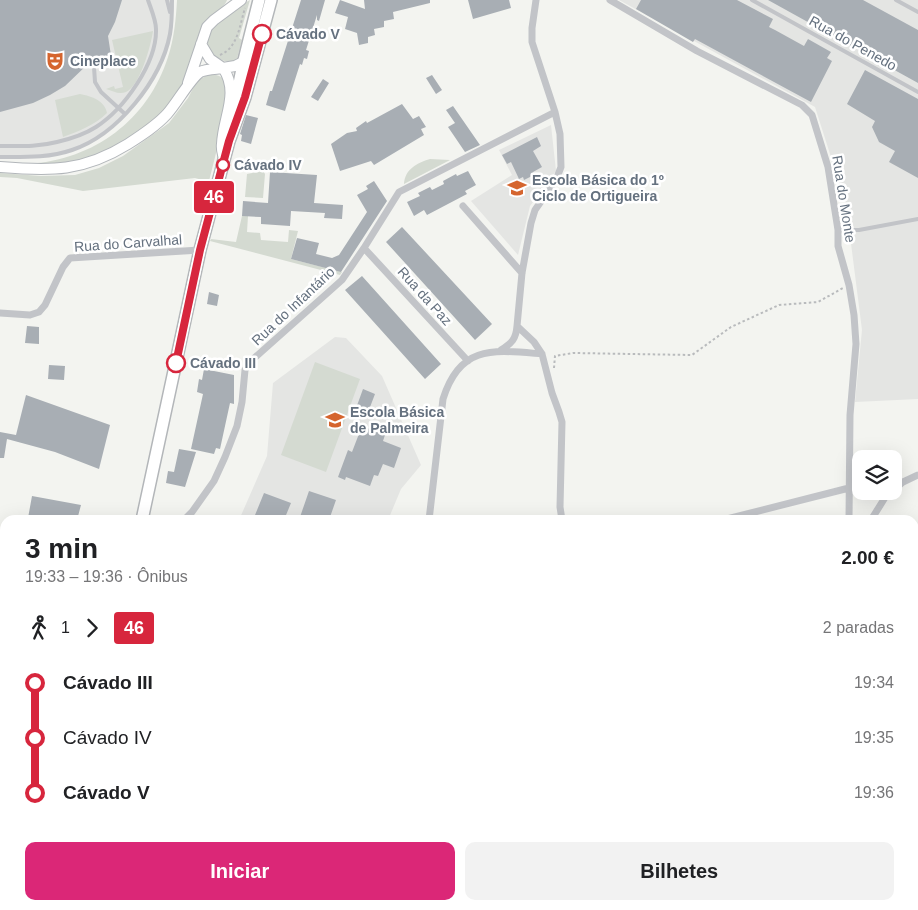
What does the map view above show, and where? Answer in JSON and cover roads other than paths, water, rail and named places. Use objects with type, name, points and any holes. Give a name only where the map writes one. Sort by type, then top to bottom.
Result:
[{"type":"main road","points":[[143,515],[200,250],[229,141],[242,64],[249,0]]},
{"type":"main road","points":[[229,141],[245,97],[271,0]]},
{"type":"street","points":[[185,91],[207,27],[231,4],[249,0]]},
{"type":"street","points":[[501,350],[512,343],[516,336],[522,273],[535,210],[556,180],[562,167],[560,134],[555,112],[532,42],[536,0]]},
{"type":"street","name":"Rua do Monte","points":[[610,0],[697,50],[802,104],[812,115],[828,167],[838,230],[838,246],[849,285],[854,315],[856,344],[850,414],[849,515]]},
{"type":"street","points":[[201,44],[210,59],[223,68],[227,74],[232,94],[222,144],[224,160]]},
{"type":"street","points":[[0,168],[40,170],[66,168],[107,157],[146,133],[166,115],[201,72],[242,64],[258,51]]},
{"type":"street","name":"Rua do Infantário","points":[[189,515],[214,481],[237,426],[242,402],[245,370],[252,361],[342,280],[398,192],[555,112]]},
{"type":"street","points":[[464,206],[522,273]]},
{"type":"street","name":"Rua da Paz","points":[[364,248],[468,361]]},
{"type":"street","name":"Rua do Carvalhal","points":[[0,312],[30,315],[39,312],[63,267],[70,258],[200,250]]},
{"type":"street","points":[[517,326],[534,342],[542,354],[562,422],[561,515]]},
{"type":"street","points":[[431,515],[443,399],[454,374],[468,361],[480,354],[501,350],[542,354]]},
{"type":"street","points":[[902,483],[918,475]]},
{"type":"street","points":[[744,515],[849,488]]},
{"type":"street","points":[[874,515],[884,500]]},
{"type":"lane","points":[[0,146],[36,146],[56,142],[96,127],[118,108],[133,91],[155,45],[156,28],[148,0]]},
{"type":"lane","points":[[167,0],[172,20]]},
{"type":"lane","points":[[0,157],[34,157],[72,150],[89,142],[125,114],[146,89],[158,68],[170,35],[172,0]]},
{"type":"lane","name":"Rua do Penedo","points":[[752,0],[918,92]]},
{"type":"lane","points":[[896,0],[918,12]]},
{"type":"lane","points":[[94,67],[95,82],[101,92],[125,114]]},
{"type":"lane","points":[[838,230],[859,230],[918,219]]},
{"type":"place","name":"Cávado V","points":[[262,34]]},
{"type":"place","name":"Cineplace","points":[[55,61]]},
{"type":"place","name":"Cávado IV","points":[[223,165]]},
{"type":"place","name":"Escola Básica do 1º Ciclo de Ortigueira","points":[[517,188]]},
{"type":"place","name":"Cávado III","points":[[176,363]]},
{"type":"place","name":"Escola Básica de Palmeira","points":[[335,420]]}]
